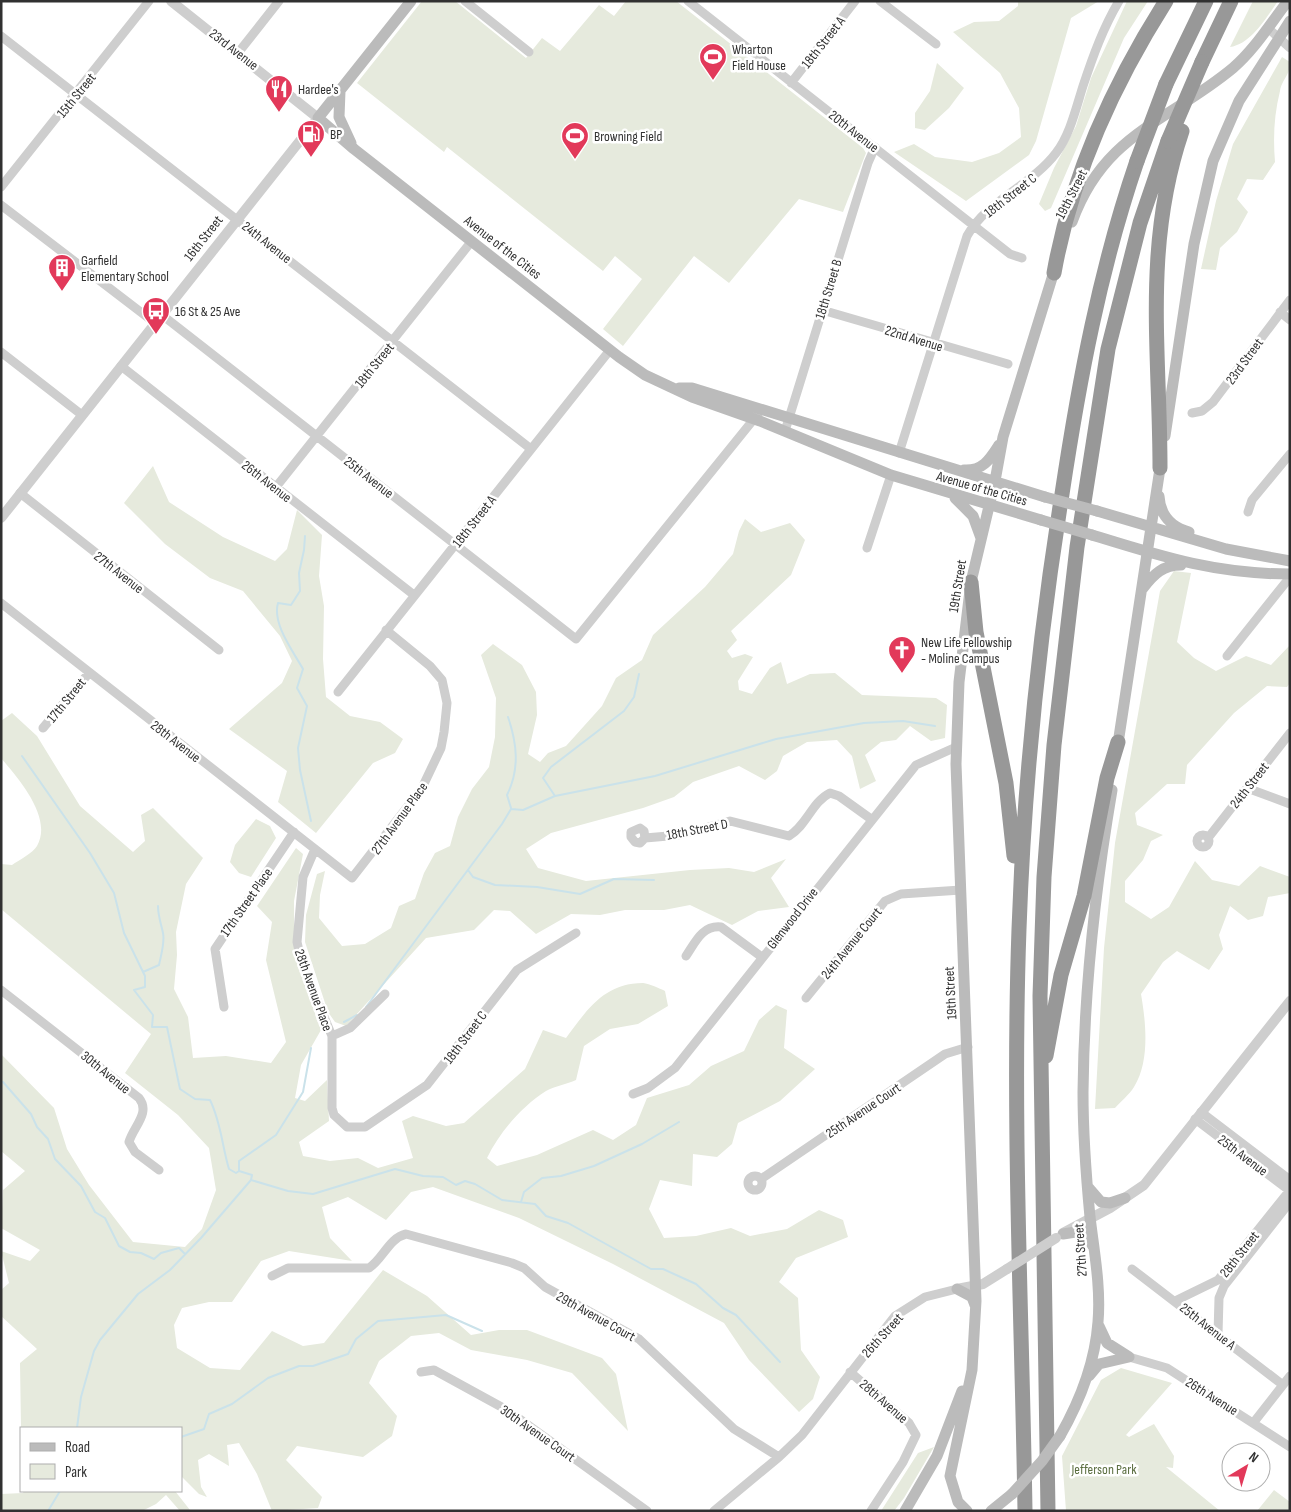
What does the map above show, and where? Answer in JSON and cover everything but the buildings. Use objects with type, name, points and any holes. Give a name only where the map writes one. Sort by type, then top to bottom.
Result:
[{"type":"highway","points":[[1054,273],[1060,236],[1094,140],[1125,73],[1166,1]]},
{"type":"highway","points":[[1025,1511],[1016,1114],[1018,943],[1028,770],[1054,544],[1072,427],[1092,323],[1114,234],[1137,161],[1166,84],[1206,1]]},
{"type":"highway","points":[[1048,1511],[1040,996],[1048,821],[1060,683],[1076,547],[1108,349],[1140,223],[1168,141],[1202,62],[1232,1]]},
{"type":"highway","points":[[1159,475],[1155,289],[1157,247],[1167,183],[1202,62]]},
{"type":"highway","points":[[971,582],[979,654],[1011,817],[1018,943]]},
{"type":"highway","points":[[1041,1076],[1053,1028],[1061,975],[1084,896],[1107,778],[1118,742]]},
{"type":"main road","name":"16th Street","points":[[318,118],[411,1]]},
{"type":"main road","name":"19th Street","points":[[974,1343],[975,1286],[968,1047],[956,747],[959,682],[971,582],[996,481],[1003,437],[1054,273],[1078,208],[1096,175],[1110,157],[1134,135],[1233,68],[1269,29],[1288,1]]},
{"type":"main road","points":[[1090,1217],[1083,1093],[1088,987],[1095,904],[1192,256],[1206,187],[1227,124],[1247,87],[1290,21]]},
{"type":"main road","points":[[340,91],[339,117],[354,149]]},
{"type":"main road","name":"Avenue of the Cities","points":[[318,118],[354,149],[610,350],[645,375],[677,388],[692,397],[758,414],[789,419],[1045,497],[1226,549],[1290,560]]},
{"type":"main road","name":"Avenue of the Cities","points":[[758,414],[785,431],[891,476],[949,494],[1195,565],[1238,572],[1290,576]]},
{"type":"main road","points":[[954,469],[972,470],[986,464],[1003,437]]},
{"type":"main road","points":[[1159,475],[1160,506],[1169,522],[1177,528],[1290,560]]},
{"type":"main road","points":[[949,494],[970,511],[981,539]]},
{"type":"main road","points":[[1142,589],[1158,571],[1176,565],[1195,565]]},
{"type":"main road","points":[[1087,1186],[1092,1195],[1101,1202],[1110,1203],[1125,1198]]},
{"type":"main road","name":"27th Street","points":[[991,1511],[1012,1494],[1042,1462],[1060,1436],[1078,1403],[1086,1379],[1098,1322],[1095,1251],[1090,1217]]},
{"type":"main road","points":[[1059,1236],[1082,1231],[1088,1236],[1095,1251]]},
{"type":"main road","points":[[957,1289],[972,1297],[975,1307]]},
{"type":"main road","points":[[1098,1322],[1106,1343],[1130,1357]]},
{"type":"main road","points":[[905,1511],[925,1480],[948,1432],[961,1394],[974,1343]]},
{"type":"main road","points":[[967,1511],[958,1502],[950,1476],[972,1370],[974,1343]]},
{"type":"main road","points":[[1086,1379],[1099,1364],[1130,1357]]},
{"type":"street","name":"15th Street","points":[[1,187],[149,1]]},
{"type":"street","name":"23rd Avenue","points":[[171,1],[318,118]]},
{"type":"street","points":[[238,53],[279,1]]},
{"type":"street","points":[[465,1],[529,52]]},
{"type":"street","name":"20th Avenue","points":[[688,1],[1010,254],[1022,258]]},
{"type":"street","name":"18th Street A","points":[[791,83],[855,1]]},
{"type":"street","points":[[880,1],[936,44]]},
{"type":"street","name":"18th Street C","points":[[899,453],[967,236],[973,225],[993,206],[1029,182],[1056,154],[1073,118],[1100,39],[1119,1]]},
{"type":"street","points":[[1269,29],[1290,48]]},
{"type":"street","name":"24th Avenue","points":[[1,36],[531,449]]},
{"type":"street","name":"16th Street","points":[[1,518],[318,118]]},
{"type":"street","name":"18th Street B","points":[[785,431],[868,163],[875,147]]},
{"type":"street","points":[[1,205],[155,324]]},
{"type":"street","name":"18th Street","points":[[276,487],[472,242]]},
{"type":"street","name":"23rd Street","points":[[1192,413],[1202,411],[1213,402],[1290,300]]},
{"type":"street","name":"22nd Avenue","points":[[822,310],[933,344],[1008,364]]},
{"type":"street","points":[[1280,312],[1290,320]]},
{"type":"street","name":"25th Avenue","points":[[162,315],[576,639],[758,414]]},
{"type":"street","name":"18th Street A","points":[[338,692],[610,350]]},
{"type":"street","points":[[1,352],[82,415]]},
{"type":"street","name":"26th Avenue","points":[[121,366],[414,595]]},
{"type":"street","points":[[1248,512],[1252,500],[1290,454]]},
{"type":"street","points":[[867,548],[891,476]]},
{"type":"street","name":"27th Avenue","points":[[20,494],[219,650]]},
{"type":"street","points":[[1227,656],[1290,576]]},
{"type":"street","name":"28th Avenue","points":[[1,603],[352,878]]},
{"type":"street","name":"27th Avenue Place","points":[[352,878],[422,788],[441,748],[444,732],[447,703],[442,680],[430,666],[386,630]]},
{"type":"street","name":"17th Street","points":[[43,728],[89,673]]},
{"type":"street","name":"24th Street","points":[[1208,838],[1290,733]]},
{"type":"street","name":"Glenwood Drive","points":[[632,1094],[648,1088],[675,1068],[871,819],[916,765],[956,747]]},
{"type":"street","points":[[1246,788],[1290,804]]},
{"type":"street","name":"18th Street D","points":[[645,838],[680,835],[723,821],[748,824],[789,836],[802,825],[818,803],[830,793],[839,796],[871,819]]},
{"type":"street","name":"17th Street Place","points":[[224,1007],[215,949],[294,832]]},
{"type":"street","name":"28th Avenue Place","points":[[316,849],[303,877],[297,942],[302,964],[332,1036],[332,1108],[337,1119],[347,1127]]},
{"type":"street","name":"24th Avenue Court","points":[[806,998],[874,912],[889,898],[901,894],[961,890]]},
{"type":"street","points":[[686,956],[704,930],[714,926],[721,927],[762,957]]},
{"type":"street","name":"18th Street C","points":[[347,1127],[365,1127],[427,1085],[517,970],[576,933]]},
{"type":"street","name":"30th Avenue","points":[[1,990],[139,1098],[143,1103],[143,1111],[129,1142],[135,1152],[159,1170]]},
{"type":"street","points":[[332,1036],[350,1028],[385,994]]},
{"type":"street","name":"27th Street","points":[[1090,1217],[1144,1185],[1290,1001]]},
{"type":"street","name":"25th Avenue Court","points":[[761,1178],[945,1054],[968,1047]]},
{"type":"street","name":"25th Avenue","points":[[1198,1116],[1290,1180]]},
{"type":"street","name":"25th Avenue","points":[[1198,1116],[1290,1190]]},
{"type":"street","name":"28th Street","points":[[1175,1301],[1218,1280],[1290,1190]]},
{"type":"street","name":"28th Street","points":[[1218,1334],[1219,1298],[1224,1286],[1290,1202]]},
{"type":"street","name":"26th Street","points":[[714,1511],[779,1458],[822,1410],[881,1332],[906,1308],[925,1297],[983,1284],[1090,1217]]},
{"type":"street","name":"29th Avenue Court","points":[[272,1276],[288,1268],[369,1268],[377,1263],[394,1240],[406,1234],[517,1265],[545,1287],[626,1331],[657,1354],[734,1429],[779,1458]]},
{"type":"street","name":"25th Avenue A","points":[[1132,1268],[1283,1385]]},
{"type":"street","name":"26th Avenue","points":[[1130,1357],[1167,1368],[1290,1446]]},
{"type":"street","name":"30th Avenue Court","points":[[421,1372],[434,1370],[494,1402],[647,1511]]},
{"type":"street","name":"28th Avenue","points":[[850,1372],[909,1423],[915,1432],[915,1440],[903,1462],[871,1511]]},
{"type":"street","points":[[1254,1422],[1290,1376]]},
{"type":"green space","points":[[422,1],[455,1],[526,58],[542,38],[560,51],[599,5],[614,16],[626,1],[676,1],[863,148],[866,153],[843,212],[799,199],[729,283],[694,256],[623,346],[603,329],[642,279],[615,256],[603,271],[447,147],[444,152],[357,83]]},
{"type":"green space","points":[[1018,1],[1099,1],[1071,18],[1036,141],[1029,155],[966,201],[894,152],[914,144],[935,157],[972,162],[999,153],[1021,137],[1019,108],[1000,73],[953,32],[974,22],[999,21],[1018,6]]},
{"type":"green space","points":[[1127,1],[1148,1],[1124,38],[1051,208],[1045,211],[1039,204],[1054,168],[1076,126],[1091,78]]},
{"type":"green space","points":[[1253,1],[1278,1],[1251,36],[1238,45],[1230,47]]},
{"type":"green space","points":[[1282,57],[1290,62],[1289,71],[1281,87],[1276,109],[1274,135],[1275,162],[1263,180],[1247,179],[1237,199],[1248,212],[1237,232],[1220,248],[1216,270],[1201,269],[1216,201],[1233,144]]},
{"type":"green space","points":[[937,63],[964,88],[949,108],[925,130],[915,128],[915,113],[930,91]]},
{"type":"green space","points":[[153,466],[169,502],[223,537],[275,561],[287,549],[297,510],[322,535],[319,576],[324,606],[323,659],[326,697],[350,716],[380,722],[403,739],[395,753],[373,763],[316,833],[278,802],[287,771],[229,729],[282,683],[292,661],[280,636],[243,591],[210,578],[165,544],[124,503]]},
{"type":"green space","points":[[745,519],[761,532],[790,523],[805,540],[791,575],[731,631],[737,640],[727,651],[732,658],[745,654],[753,657],[738,681],[739,690],[752,694],[770,668],[781,662],[787,684],[810,674],[835,673],[862,695],[936,698],[947,705],[945,738],[931,741],[910,726],[896,740],[881,742],[865,755],[876,781],[860,789],[852,756],[837,740],[807,742],[783,756],[777,771],[765,780],[739,766],[693,782],[674,797],[643,808],[551,833],[526,849],[538,868],[586,881],[690,870],[729,868],[754,872],[786,859],[771,878],[789,907],[758,911],[732,925],[690,905],[664,910],[625,910],[600,915],[571,914],[536,934],[510,911],[494,910],[474,930],[426,938],[346,1026],[335,1022],[328,1012],[305,942],[306,915],[317,874],[325,871],[320,895],[319,918],[342,946],[365,944],[391,928],[399,906],[415,899],[424,873],[435,853],[450,846],[458,817],[472,789],[489,767],[495,737],[496,698],[481,655],[493,644],[522,665],[536,692],[537,715],[528,754],[540,762],[548,753],[566,746],[602,706],[616,678],[642,660],[653,635],[705,587],[733,554],[739,531]]},
{"type":"green space","points":[[1174,571],[1191,573],[1177,642],[1194,658],[1216,671],[1246,656],[1271,665],[1290,645],[1290,683],[1287,687],[1267,686],[1234,713],[1187,765],[1185,784],[1167,784],[1135,813],[1137,825],[1163,835],[1151,841],[1143,860],[1125,881],[1125,902],[1151,919],[1169,907],[1195,861],[1212,880],[1239,886],[1260,866],[1290,877],[1290,893],[1268,897],[1263,916],[1248,920],[1230,906],[1219,935],[1223,949],[1209,970],[1177,951],[1163,962],[1141,994],[1145,1029],[1145,1054],[1139,1077],[1132,1090],[1115,1108],[1095,1109],[1104,948],[1115,843],[1160,591]]},
{"type":"green space","points":[[12,713],[37,736],[80,806],[133,852],[145,841],[141,815],[153,808],[203,858],[186,884],[176,932],[177,955],[174,989],[188,1017],[193,1058],[226,1056],[271,1063],[286,1042],[266,960],[272,922],[257,906],[296,848],[303,854],[294,901],[294,954],[321,1030],[301,1065],[295,1098],[305,1101],[327,1080],[329,1121],[299,1142],[303,1156],[330,1161],[358,1158],[378,1168],[413,1158],[402,1121],[413,1116],[446,1126],[464,1123],[525,1069],[543,1030],[566,1038],[589,1008],[607,993],[629,984],[643,983],[665,991],[668,1006],[638,1024],[610,1029],[584,1046],[576,1080],[546,1091],[537,1097],[520,1112],[505,1130],[487,1158],[497,1166],[537,1155],[593,1130],[613,1140],[636,1125],[647,1098],[689,1085],[711,1066],[744,1051],[759,1020],[776,1005],[787,1010],[784,1048],[815,1069],[780,1101],[738,1123],[732,1144],[717,1157],[693,1154],[692,1186],[660,1180],[649,1209],[664,1238],[696,1236],[731,1228],[750,1236],[787,1229],[819,1210],[843,1220],[848,1237],[796,1258],[779,1282],[798,1298],[801,1350],[820,1377],[813,1399],[799,1412],[749,1360],[724,1323],[613,1264],[519,1218],[433,1187],[411,1192],[386,1220],[348,1197],[322,1207],[330,1238],[352,1261],[289,1251],[261,1261],[232,1302],[209,1302],[182,1308],[174,1325],[177,1348],[210,1368],[240,1370],[272,1331],[303,1346],[324,1343],[383,1270],[427,1296],[471,1335],[499,1330],[527,1330],[602,1358],[616,1374],[628,1431],[572,1373],[527,1360],[471,1350],[439,1333],[411,1336],[379,1361],[369,1383],[397,1416],[392,1436],[363,1457],[297,1446],[286,1460],[322,1497],[318,1508],[272,1511],[257,1474],[239,1443],[227,1445],[229,1466],[209,1454],[198,1460],[201,1487],[207,1497],[199,1494],[182,1477],[182,1427],[21,1427],[20,1363],[37,1349],[1,1316],[1,1290],[9,1283],[1,1251],[30,1261],[40,1250],[1,1228],[3,1190],[25,1171],[1,1151],[1,1054],[54,1108],[67,1149],[89,1185],[133,1242],[185,1247],[202,1229],[216,1190],[209,1148],[178,1115],[125,1073],[151,1034],[1,909],[1,864],[12,865],[35,849],[41,835],[41,823],[32,799],[1,758],[1,721]]},
{"type":"green space","points":[[256,819],[270,826],[276,838],[251,877],[239,873],[230,862],[235,845]]},
{"type":"green space","name":"Jefferson Park","points":[[1121,1368],[1172,1383],[1126,1435],[1129,1437],[1154,1424],[1174,1456],[1173,1468],[1166,1467],[1220,1511],[1066,1511],[1062,1456],[1101,1380]]},
{"type":"green space","points":[[934,1447],[904,1498],[894,1511],[881,1511],[918,1453]]},
{"type":"green space","points":[[1274,1490],[1290,1502],[1290,1511],[1257,1511]]},
{"type":"green space","points":[[176,1492],[190,1510],[180,1511],[166,1495],[156,1504],[142,1511],[1,1511],[1,1494]]},
{"type":"waterway","points":[[305,536],[299,573],[300,591],[291,605],[278,603],[277,611],[284,637],[303,669],[297,688],[307,706],[298,748],[300,770],[311,821]]},
{"type":"waterway","points":[[555,796],[543,778],[551,767],[624,711],[634,697],[639,674]]},
{"type":"waterway","points":[[508,717],[516,756],[514,776],[507,795],[511,808]]},
{"type":"waterway","points":[[366,1007],[502,824],[511,809],[523,810],[555,796],[655,776],[776,739],[864,723],[903,721],[935,726]]},
{"type":"waterway","points":[[22,756],[90,853],[114,893],[124,933],[145,976],[145,987],[134,990],[153,1015],[152,1027],[167,1027],[180,1089],[195,1099],[210,1100],[219,1125],[229,1169],[236,1173],[239,1171]]},
{"type":"waterway","points":[[468,870],[473,877],[495,885],[537,887],[580,894],[614,879],[654,880]]},
{"type":"waterway","points":[[143,972],[159,965],[163,937],[158,906]]},
{"type":"waterway","points":[[344,1022],[357,1015]]},
{"type":"waterway","points":[[77,1427],[81,1397],[94,1351],[100,1340],[138,1294],[170,1270],[201,1238],[251,1180],[252,1175],[239,1171],[239,1161],[276,1135],[303,1092],[311,1048]]},
{"type":"waterway","points":[[3,1082],[31,1114],[37,1127],[48,1139],[55,1159],[81,1186],[95,1212],[105,1218],[119,1246],[130,1252],[141,1253],[154,1259],[161,1253],[179,1248],[185,1254]]},
{"type":"waterway","points":[[521,1202],[524,1192],[542,1178],[561,1176],[594,1166],[642,1144],[679,1122]]},
{"type":"waterway","points":[[251,1180],[288,1191],[313,1194],[395,1169],[423,1176],[443,1177],[456,1185],[465,1181],[475,1184],[502,1200],[535,1204],[546,1216],[568,1223],[651,1269],[663,1269],[696,1284],[723,1308],[736,1315],[780,1362]]},
{"type":"waterway","points":[[182,1437],[204,1429],[209,1414],[232,1404],[268,1378],[299,1366],[313,1366],[348,1354],[356,1339],[378,1321],[446,1315],[482,1331]]},
{"type":"waterway","points":[[48,1511],[59,1492]]},
{"type":"place","name":"Wharton Field House","points":[[713,81]]},
{"type":"place","name":"Hardee's","points":[[279,113]]},
{"type":"place","name":"BP","points":[[311,158]]},
{"type":"place","name":"Browning Field","points":[[575,160]]},
{"type":"place","name":"Garfield Elementary School","points":[[62,292]]},
{"type":"place","name":"16 St & 25 Ave","points":[[156,335]]},
{"type":"place","name":"New Life Fellowship - Moline Campus","points":[[902,674]]}]
